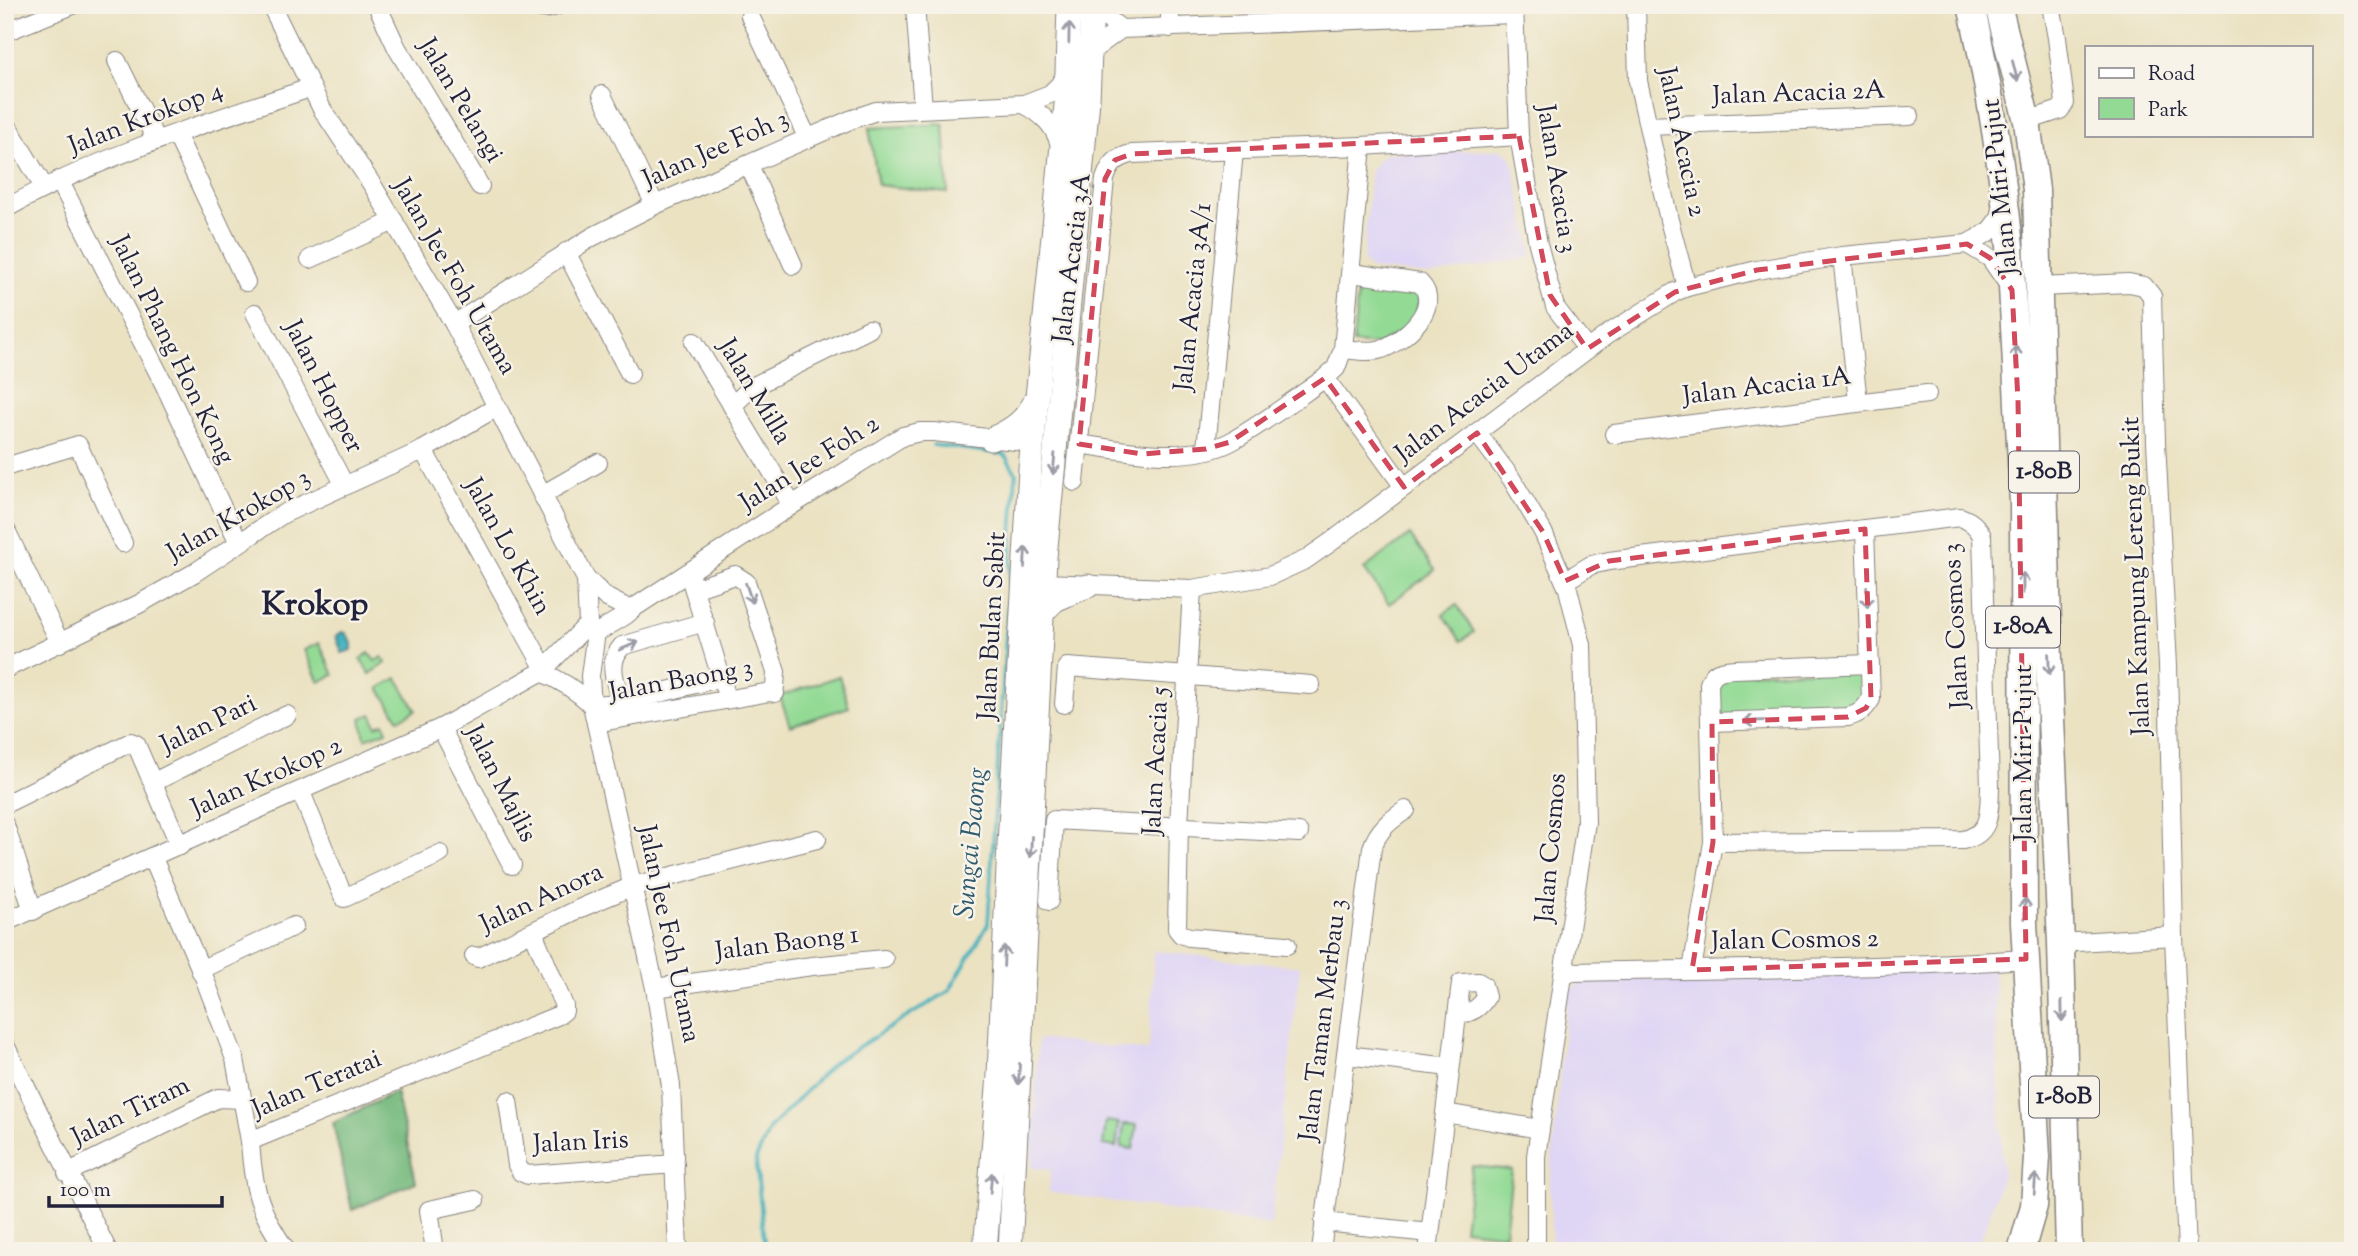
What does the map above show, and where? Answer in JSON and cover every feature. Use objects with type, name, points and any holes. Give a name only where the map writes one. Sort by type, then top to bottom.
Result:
[{"type":"highway","name":"Jalan Miri-Pujut","points":[[1971,5],[1988,78],[2006,209],[2023,503],[2026,959],[2037,1157],[2034,1206],[2021,1251]]},
{"type":"highway","name":"Jalan Miri-Pujut","points":[[1998,5],[2046,115],[2036,190],[2060,286],[2050,697],[2077,942],[2069,1251]]},
{"type":"main road","name":"Jalan Bulan Sabit","points":[[1010,1251],[1045,558],[1088,100],[1090,52],[1084,6]]},
{"type":"main road","name":"Jalan Bulan Sabit","points":[[985,1251],[999,1075],[1030,468],[1069,68],[1084,6]]},
{"type":"main road","points":[[1032,443],[1048,418],[1080,121],[1088,100]]},
{"type":"main road","points":[[1030,468],[996,440],[1031,412],[1038,396]]},
{"type":"main road","points":[[1045,558],[1065,578],[1082,585]]},
{"type":"main road","points":[[1009,844],[1020,808],[1030,612],[1032,603],[1045,583]]},
{"type":"main road","points":[[1043,612],[1062,596],[1082,585]]},
{"type":"street","points":[[5,32],[73,5]]},
{"type":"street","name":"Jalan Jee Foh Utama","points":[[271,5],[310,88],[394,221],[454,324],[591,584],[584,588],[596,624],[590,676],[592,705],[655,988],[671,1086],[678,1251]]},
{"type":"street","name":"Jalan Pelangi","points":[[377,5],[397,48],[480,186]]},
{"type":"street","points":[[533,5],[539,9],[549,9],[558,5]]},
{"type":"street","points":[[915,5],[923,108]]},
{"type":"street","points":[[1170,5],[1170,28]]},
{"type":"street","name":"Jalan Acacia 2","points":[[1636,5],[1638,81],[1669,220],[1688,287]]},
{"type":"street","points":[[2046,115],[2066,99],[2051,5]]},
{"type":"street","points":[[1084,6],[1121,29],[1170,28],[1286,14],[1514,10]]},
{"type":"street","name":"Jalan Acacia 3","points":[[1514,10],[1519,136],[1549,295],[1587,349]]},
{"type":"street","points":[[750,16],[808,139]]},
{"type":"street","points":[[1090,52],[1121,29]]},
{"type":"street","points":[[117,61],[156,140]]},
{"type":"street","name":"Jalan Jee Foh 3","points":[[454,324],[566,252],[655,205],[866,114],[923,108],[1024,104],[1050,94],[1061,83],[1069,68]]},
{"type":"street","name":"Jalan Krokop 4","points":[[5,209],[51,184],[156,140],[310,88]]},
{"type":"street","points":[[603,95],[655,205]]},
{"type":"street","points":[[1024,104],[1038,112],[1055,128],[1062,152]]},
{"type":"street","name":"Jalan Acacia 2A","points":[[1648,125],[1910,116]]},
{"type":"street","name":"Jalan Phang Hon Kong","points":[[5,122],[51,184],[164,384],[239,543]]},
{"type":"street","points":[[176,134],[246,282]]},
{"type":"street","name":"Jalan Acacia 3A","points":[[1075,482],[1105,179],[1111,165],[1121,156],[1362,146],[1519,136]]},
{"type":"street","points":[[1079,444],[1142,454],[1174,454],[1230,442],[1325,379],[1336,368],[1343,349],[1352,273],[1362,146]]},
{"type":"street","name":"Jalan Acacia 3A/1","points":[[1206,449],[1234,150]]},
{"type":"street","points":[[749,165],[793,265]]},
{"type":"street","points":[[1967,244],[1983,237],[2006,209]]},
{"type":"street","points":[[310,260],[394,221]]},
{"type":"street","points":[[1967,244],[1990,258],[2012,290]]},
{"type":"street","name":"Jalan Acacia Utama","points":[[1045,583],[1192,589],[1270,576],[1305,560],[1587,349],[1664,299],[1688,287],[1757,270],[1842,256],[1967,244]]},
{"type":"street","points":[[566,252],[630,374]]},
{"type":"street","points":[[1842,256],[1858,402]]},
{"type":"street","points":[[1343,349],[1371,351],[1385,348],[1414,327],[1426,305],[1425,288],[1420,283],[1352,273]]},
{"type":"street","name":"Jalan Kampung Lereng Bukit","points":[[2060,286],[2140,284],[2149,289],[2152,296],[2168,665],[2174,936],[2188,1251]]},
{"type":"street","name":"Jalan Hopper","points":[[255,313],[345,486]]},
{"type":"street","points":[[732,406],[752,387],[869,329]]},
{"type":"street","name":"Jalan Milla","points":[[694,342],[792,505]]},
{"type":"street","points":[[1325,379],[1404,486]]},
{"type":"street","name":"Jalan Acacia 1A","points":[[1614,433],[1927,394]]},
{"type":"street","name":"Jalan Krokop 3","points":[[5,669],[139,604],[194,573],[283,514],[423,450],[497,407]]},
{"type":"street","name":"Jalan Jee Foh 2","points":[[596,624],[626,615],[630,607],[691,581],[792,505],[904,436],[934,432],[1032,443]]},
{"type":"street","name":"Jalan Cosmos","points":[[1478,433],[1511,478],[1536,521],[1565,581],[1582,645],[1587,797],[1585,832],[1534,1177],[1536,1251]]},
{"type":"street","points":[[5,467],[76,438],[123,543]]},
{"type":"street","name":"Jalan Lo Khin","points":[[423,450],[543,671]]},
{"type":"street","points":[[542,495],[598,463]]},
{"type":"street","name":"Jalan Cosmos 3","points":[[1565,581],[1591,565],[1609,561],[1960,517],[1974,524],[1982,536],[1990,786],[1985,826],[1978,835],[1963,840],[1713,842]]},
{"type":"street","points":[[5,528],[60,643]]},
{"type":"street","points":[[1712,722],[1849,717],[1858,715],[1866,708],[1871,699],[1865,529]]},
{"type":"street","name":"Jalan Baong 3","points":[[596,723],[665,702],[727,700],[772,692],[776,672],[746,582],[735,575],[691,581]]},
{"type":"street","points":[[691,581],[727,700]]},
{"type":"street","points":[[591,584],[607,598],[630,607]]},
{"type":"street","name":"Jalan Acacia 5","points":[[1192,589],[1177,929],[1189,937],[1287,945]]},
{"type":"street","points":[[621,703],[612,667],[614,655],[622,646],[705,622]]},
{"type":"street","name":"Jalan Krokop 2","points":[[6,923],[441,728],[543,671],[596,624]]},
{"type":"street","points":[[1692,970],[1713,842],[1711,676],[1716,671],[1735,669],[1870,664]]},
{"type":"street","points":[[1065,704],[1067,667],[1311,685]]},
{"type":"street","points":[[543,671],[577,691],[592,705],[665,702],[722,677]]},
{"type":"street","name":"Jalan Pari","points":[[154,782],[287,715]]},
{"type":"street","name":"Jalan Majlis","points":[[441,728],[512,865]]},
{"type":"street","points":[[5,804],[131,742],[136,744],[154,782],[180,846]]},
{"type":"street","points":[[301,792],[344,898],[440,854]]},
{"type":"street","name":"Jalan Taman Merbau 3","points":[[1321,1251],[1372,848],[1375,838],[1386,824],[1406,810]]},
{"type":"street","points":[[1049,901],[1054,820],[1299,833]]},
{"type":"street","points":[[5,825],[33,911]]},
{"type":"street","name":"Jalan Anora","points":[[474,956],[478,958],[633,886],[817,839]]},
{"type":"street","name":"Jalan Teratai","points":[[153,858],[235,1059],[250,1141],[559,1016],[564,1011],[564,1006],[533,932]]},
{"type":"street","points":[[200,970],[294,926]]},
{"type":"street","points":[[2077,942],[2174,936]]},
{"type":"street","name":"Jalan Cosmos 2","points":[[1565,972],[1943,964],[2026,959]]},
{"type":"street","name":"Jalan Baong 1","points":[[655,988],[813,966],[884,960]]},
{"type":"street","points":[[1324,1222],[1429,1242],[1457,1016]]},
{"type":"street","points":[[5,1045],[108,1251]]},
{"type":"street","points":[[1346,1055],[1450,1068]]},
{"type":"street","points":[[235,1059],[218,1098],[242,1099]]},
{"type":"street","name":"Jalan Tiram","points":[[67,1173],[218,1098]]},
{"type":"street","name":"Jalan Iris","points":[[508,1101],[517,1165],[521,1172],[528,1175],[675,1164]]},
{"type":"street","points":[[1445,1113],[1540,1129]]},
{"type":"street","points":[[250,1141],[259,1203],[272,1230],[288,1251]]},
{"type":"street","points":[[435,1251],[429,1210],[475,1200]]},
{"type":"highlighted area","points":[[1519,136],[1550,295],[1587,349],[1675,292],[1757,270],[1967,244],[1990,258],[2012,290],[2018,400],[2026,959],[1692,970],[1713,842],[1712,722],[1848,717],[1866,708],[1871,699],[1865,529],[1609,561],[1565,581],[1543,532],[1477,433],[1404,487],[1325,378],[1230,442],[1206,449],[1142,454],[1079,444],[1105,179],[1115,160],[1131,154]]},
{"type":"shaded area","points":[[1502,150],[1512,158],[1533,257],[1430,275],[1370,269],[1363,262],[1371,168],[1386,153]]},
{"type":"shaded area","points":[[1154,951],[1300,967],[1271,1225],[1049,1192],[1051,1169],[1031,1168],[1038,1039],[1149,1051]]},
{"type":"shaded area","points":[[1994,969],[2003,1176],[1977,1251],[1552,1251],[1550,1181],[1568,992],[1583,981]]},
{"type":"green space","points":[[944,124],[948,193],[878,185],[869,128]]},
{"type":"green space","points":[[1359,279],[1422,289],[1413,324],[1378,345],[1353,343]]},
{"type":"green space","points":[[1410,535],[1435,570],[1389,604],[1364,569]]},
{"type":"green space","points":[[1457,605],[1474,632],[1461,641],[1443,614]]},
{"type":"green space","points":[[319,643],[334,675],[319,682],[304,650]]},
{"type":"green space","points":[[369,653],[375,661],[382,657],[386,663],[370,674],[360,659]]},
{"type":"green space","points":[[1856,670],[1865,675],[1867,689],[1859,710],[1725,716],[1717,712],[1714,680],[1724,673]]},
{"type":"green space","points":[[839,676],[849,707],[790,726],[780,696]]},
{"type":"green space","points":[[397,678],[416,710],[399,720],[379,688]]},
{"type":"green space","points":[[372,714],[376,726],[384,723],[387,731],[365,739],[361,718]]},
{"type":"green space","points":[[396,1092],[416,1182],[352,1210],[333,1123]]},
{"type":"green space","points":[[1106,1121],[1119,1123],[1116,1147],[1103,1145]]},
{"type":"green space","points":[[1124,1124],[1137,1125],[1133,1149],[1121,1147]]},
{"type":"green space","points":[[1472,1166],[1512,1170],[1505,1234],[1464,1229]]},
{"type":"water","points":[[342,632],[346,633],[352,643],[352,650],[342,653],[336,636]]},
{"type":"waterway","name":"Sungai Baong","points":[[765,1251],[756,1159],[770,1128],[834,1062],[949,991],[988,924],[1016,473],[1004,454],[933,445]]},
{"type":"district","name":"Krokop","points":[[315,606]]}]
